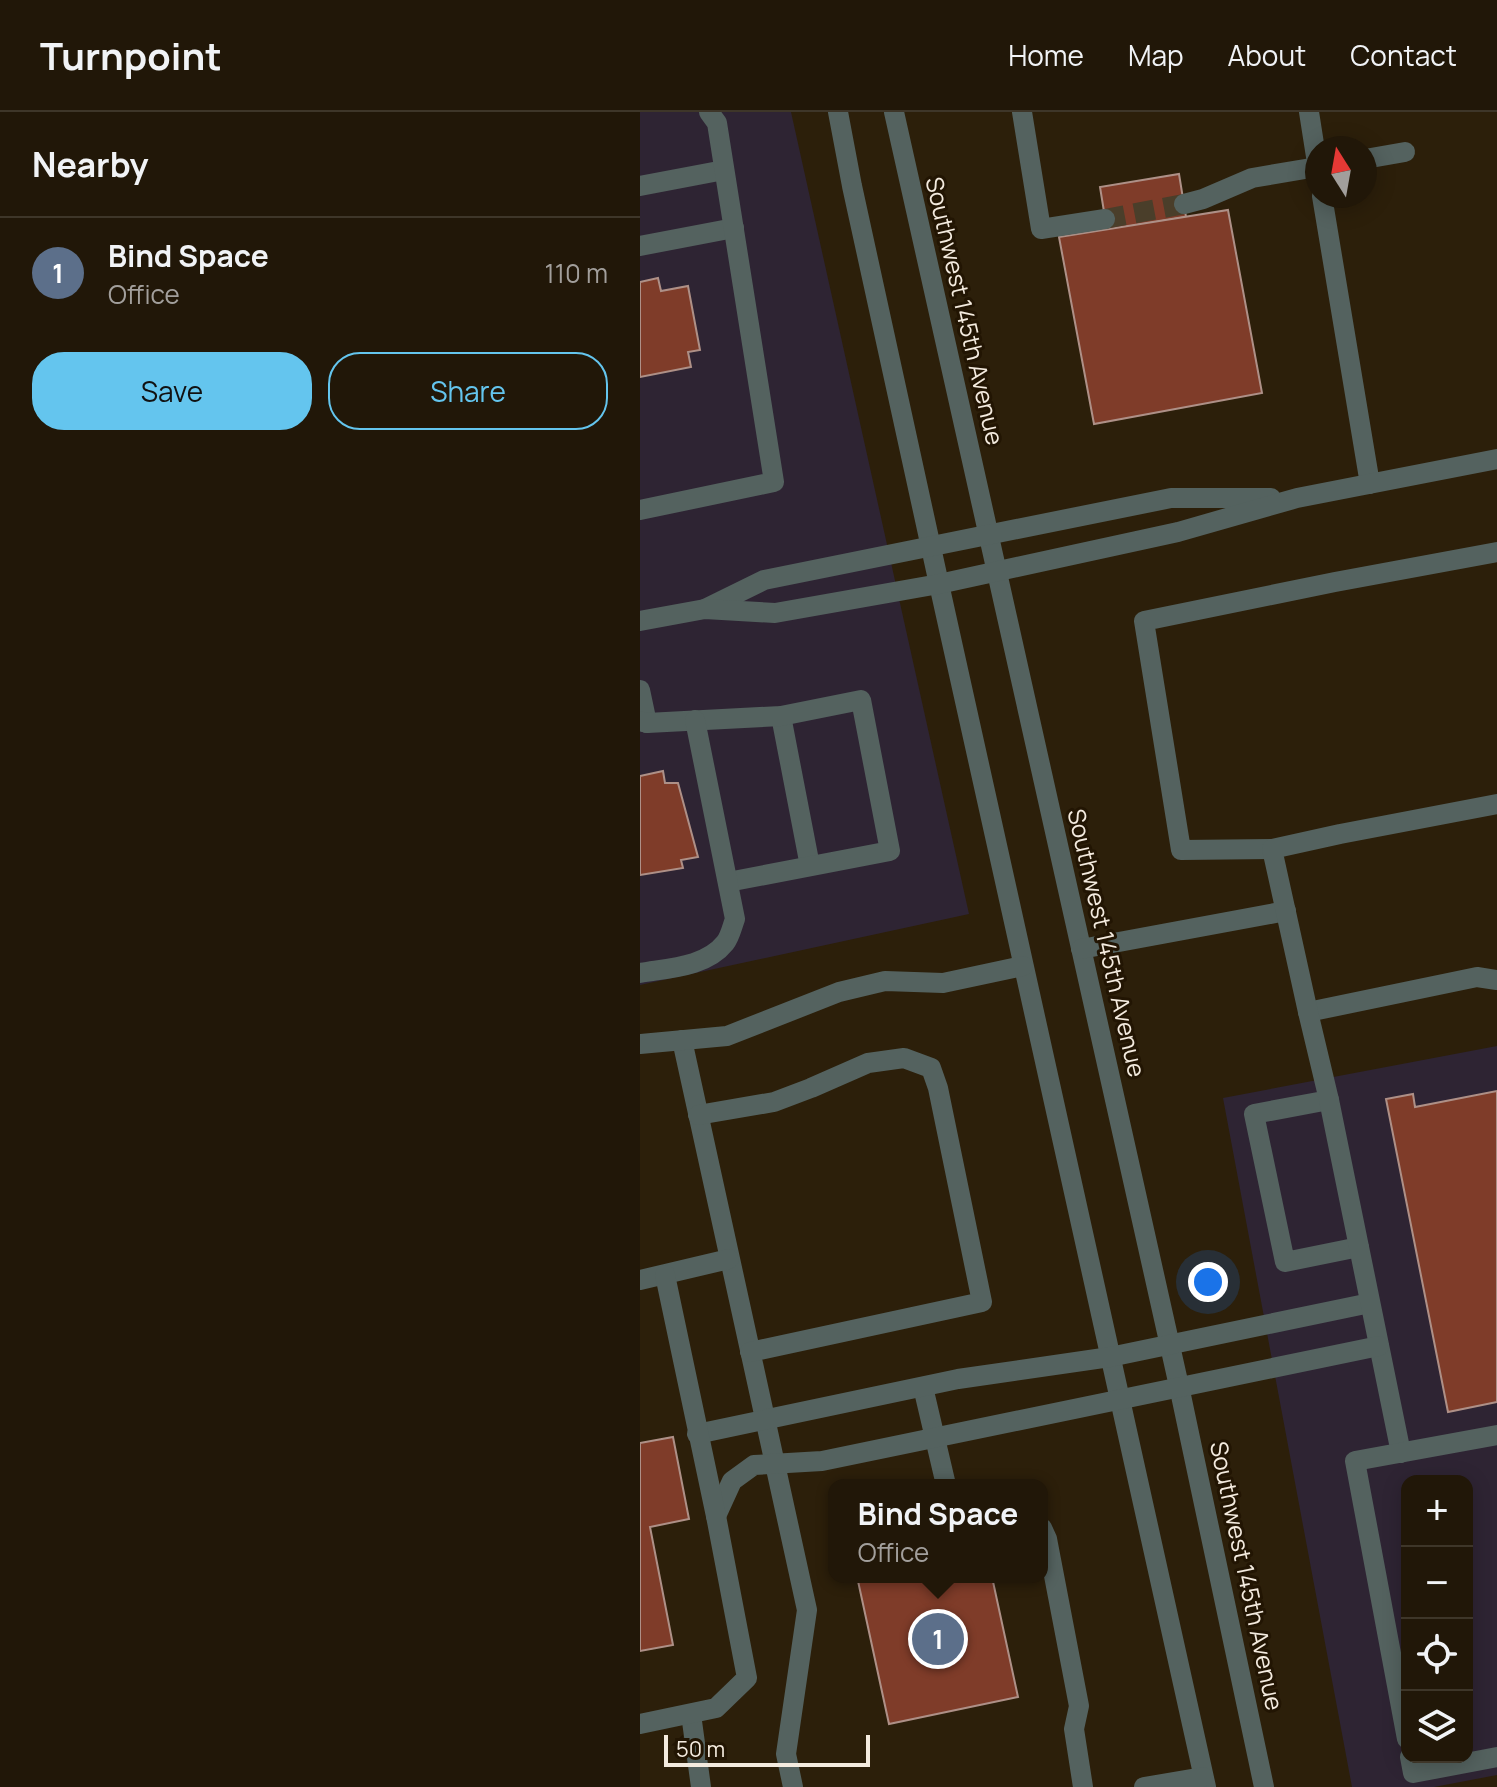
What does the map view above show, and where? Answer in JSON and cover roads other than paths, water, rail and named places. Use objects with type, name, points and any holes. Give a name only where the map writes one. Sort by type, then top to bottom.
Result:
[{"type":"street","points":[[640,510],[774,482],[717,123],[709,112]]},
{"type":"street","points":[[838,112],[939,584],[1205,1782],[1144,1787]]},
{"type":"street","name":"Southwest 145th Avenue","points":[[894,112],[1170,1344],[1264,1787]]},
{"type":"street","points":[[1022,112],[1041,229],[1105,219]]},
{"type":"street","points":[[1309,112],[1313,136]]},
{"type":"street","points":[[1377,157],[1405,152]]},
{"type":"street","points":[[1184,204],[1252,178],[1305,167]]},
{"type":"street","points":[[640,186],[724,170]]},
{"type":"street","points":[[1324,208],[1370,484]]},
{"type":"street","points":[[640,246],[734,228]]},
{"type":"street","points":[[640,621],[705,609],[775,613],[939,584],[1178,532],[1297,498],[1497,459]]},
{"type":"street","points":[[705,609],[764,580],[1171,498],[1297,498]]},
{"type":"street","points":[[1497,552],[1144,621],[1181,850],[1272,849],[1497,804]]},
{"type":"street","points":[[640,690],[642,724],[781,716],[861,700],[890,851],[728,882]]},
{"type":"street","points":[[781,716],[810,866]]},
{"type":"street","points":[[640,973],[708,958],[727,942],[735,919],[695,720]]},
{"type":"street","points":[[1272,849],[1329,1100],[1401,1453]]},
{"type":"street","points":[[1081,949],[1286,911]]},
{"type":"street","points":[[640,1044],[727,1036],[839,992],[885,981],[943,983],[1023,966]]},
{"type":"street","points":[[1308,1012],[1477,977],[1497,980]]},
{"type":"street","points":[[682,1040],[807,1610],[786,1754],[793,1787]]},
{"type":"street","points":[[698,1115],[774,1102],[868,1063],[904,1058],[931,1068],[938,1088],[982,1302],[750,1352]]},
{"type":"street","points":[[1329,1100],[1254,1114],[1285,1262],[1359,1247]]},
{"type":"street","points":[[640,1280],[729,1259]]},
{"type":"street","points":[[640,1724],[716,1708],[747,1678],[665,1275]]},
{"type":"street","points":[[697,1434],[958,1379],[1110,1357],[1370,1303]]},
{"type":"street","points":[[716,1516],[732,1481],[754,1465],[822,1461],[1379,1346]]},
{"type":"street","points":[[923,1387],[945,1479]]},
{"type":"street","points":[[1401,1707],[1355,1461],[1497,1435]]},
{"type":"street","points":[[1048,1544],[1079,1706],[1074,1729],[1083,1787]]},
{"type":"street","points":[[691,1714],[701,1787]]},
{"type":"street","points":[[1412,1772],[1497,1757]]},
{"type":"tunnel","points":[[1105,219],[1184,204]]},
{"type":"place","name":"Bind Space","points":[[938,1639]]}]
